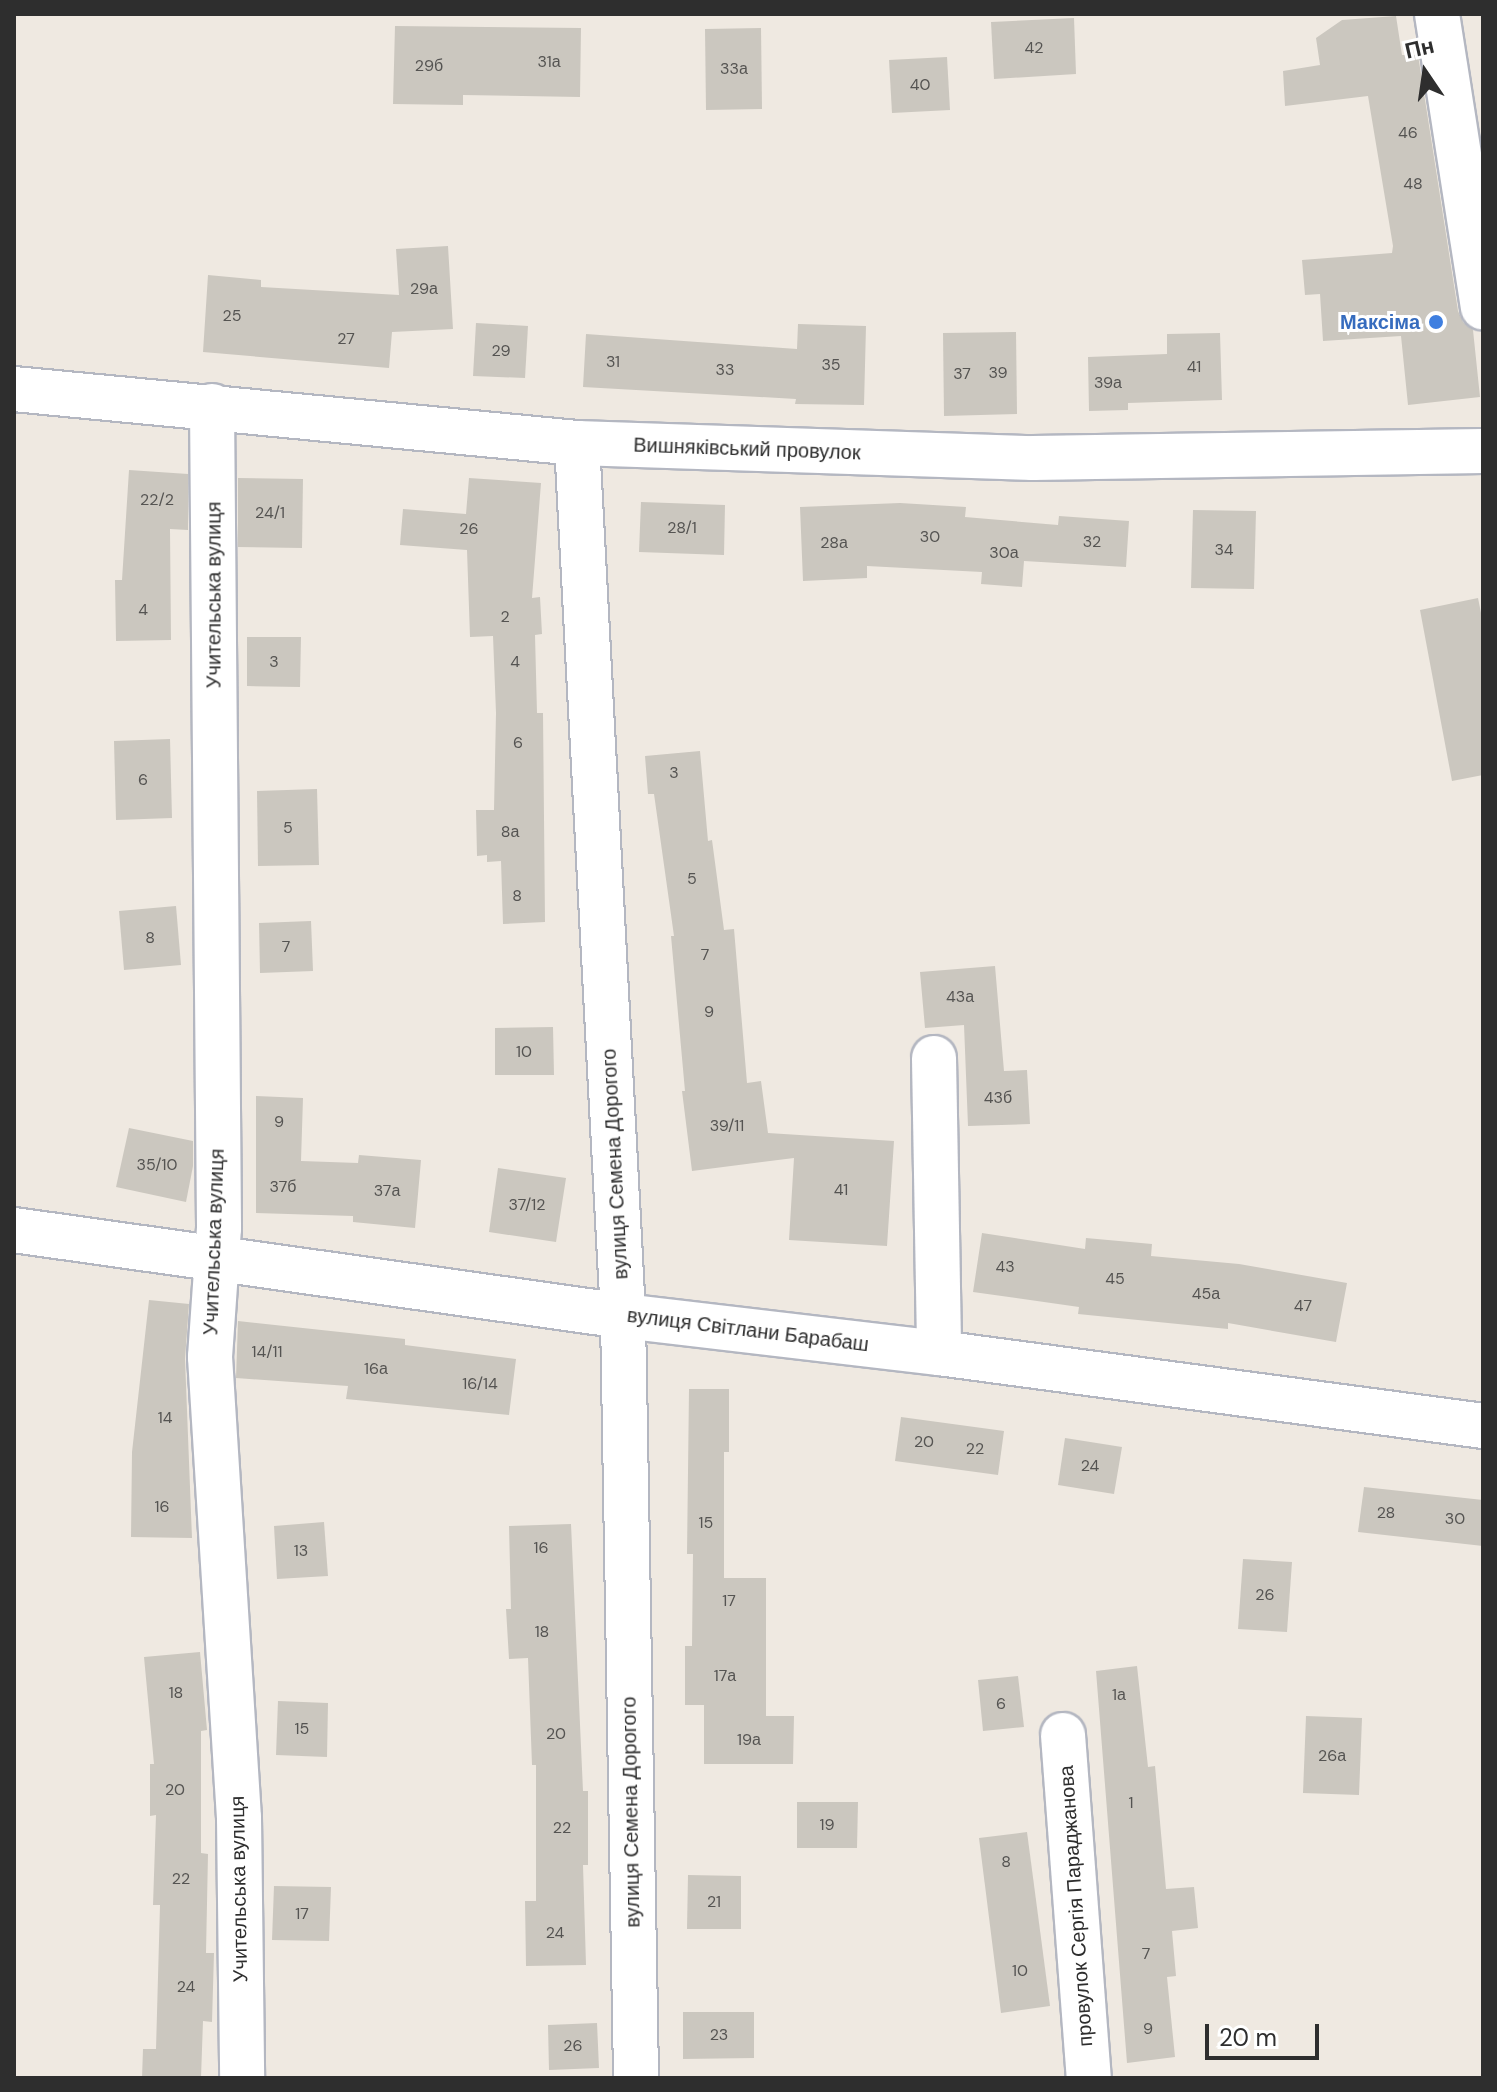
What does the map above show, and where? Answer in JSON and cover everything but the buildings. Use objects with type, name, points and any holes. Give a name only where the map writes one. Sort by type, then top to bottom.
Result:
[{"type":"street","points":[[1437,14],[1482,291]]},
{"type":"street","name":"Вишняківський провулок","points":[[14,389],[577,443],[1033,458],[1483,451]]},
{"type":"street","name":"Учительська вулиця","points":[[212,406],[217,1257],[210,1357],[239,1818],[242,2078]]},
{"type":"street","name":"вулиця Семена Дорогого","points":[[577,443],[623,1316],[636,2078]]},
{"type":"street","points":[[934,1058],[939,1353]]},
{"type":"street","name":"вулиця Світлани Барабаш","points":[[14,1230],[623,1316],[939,1353],[1483,1426]]},
{"type":"street","name":"провулок Сергія Параджанова","points":[[1063,1735],[1089,2078]]},
{"type":"place","name":"Максіма","points":[[1436,322]]}]
